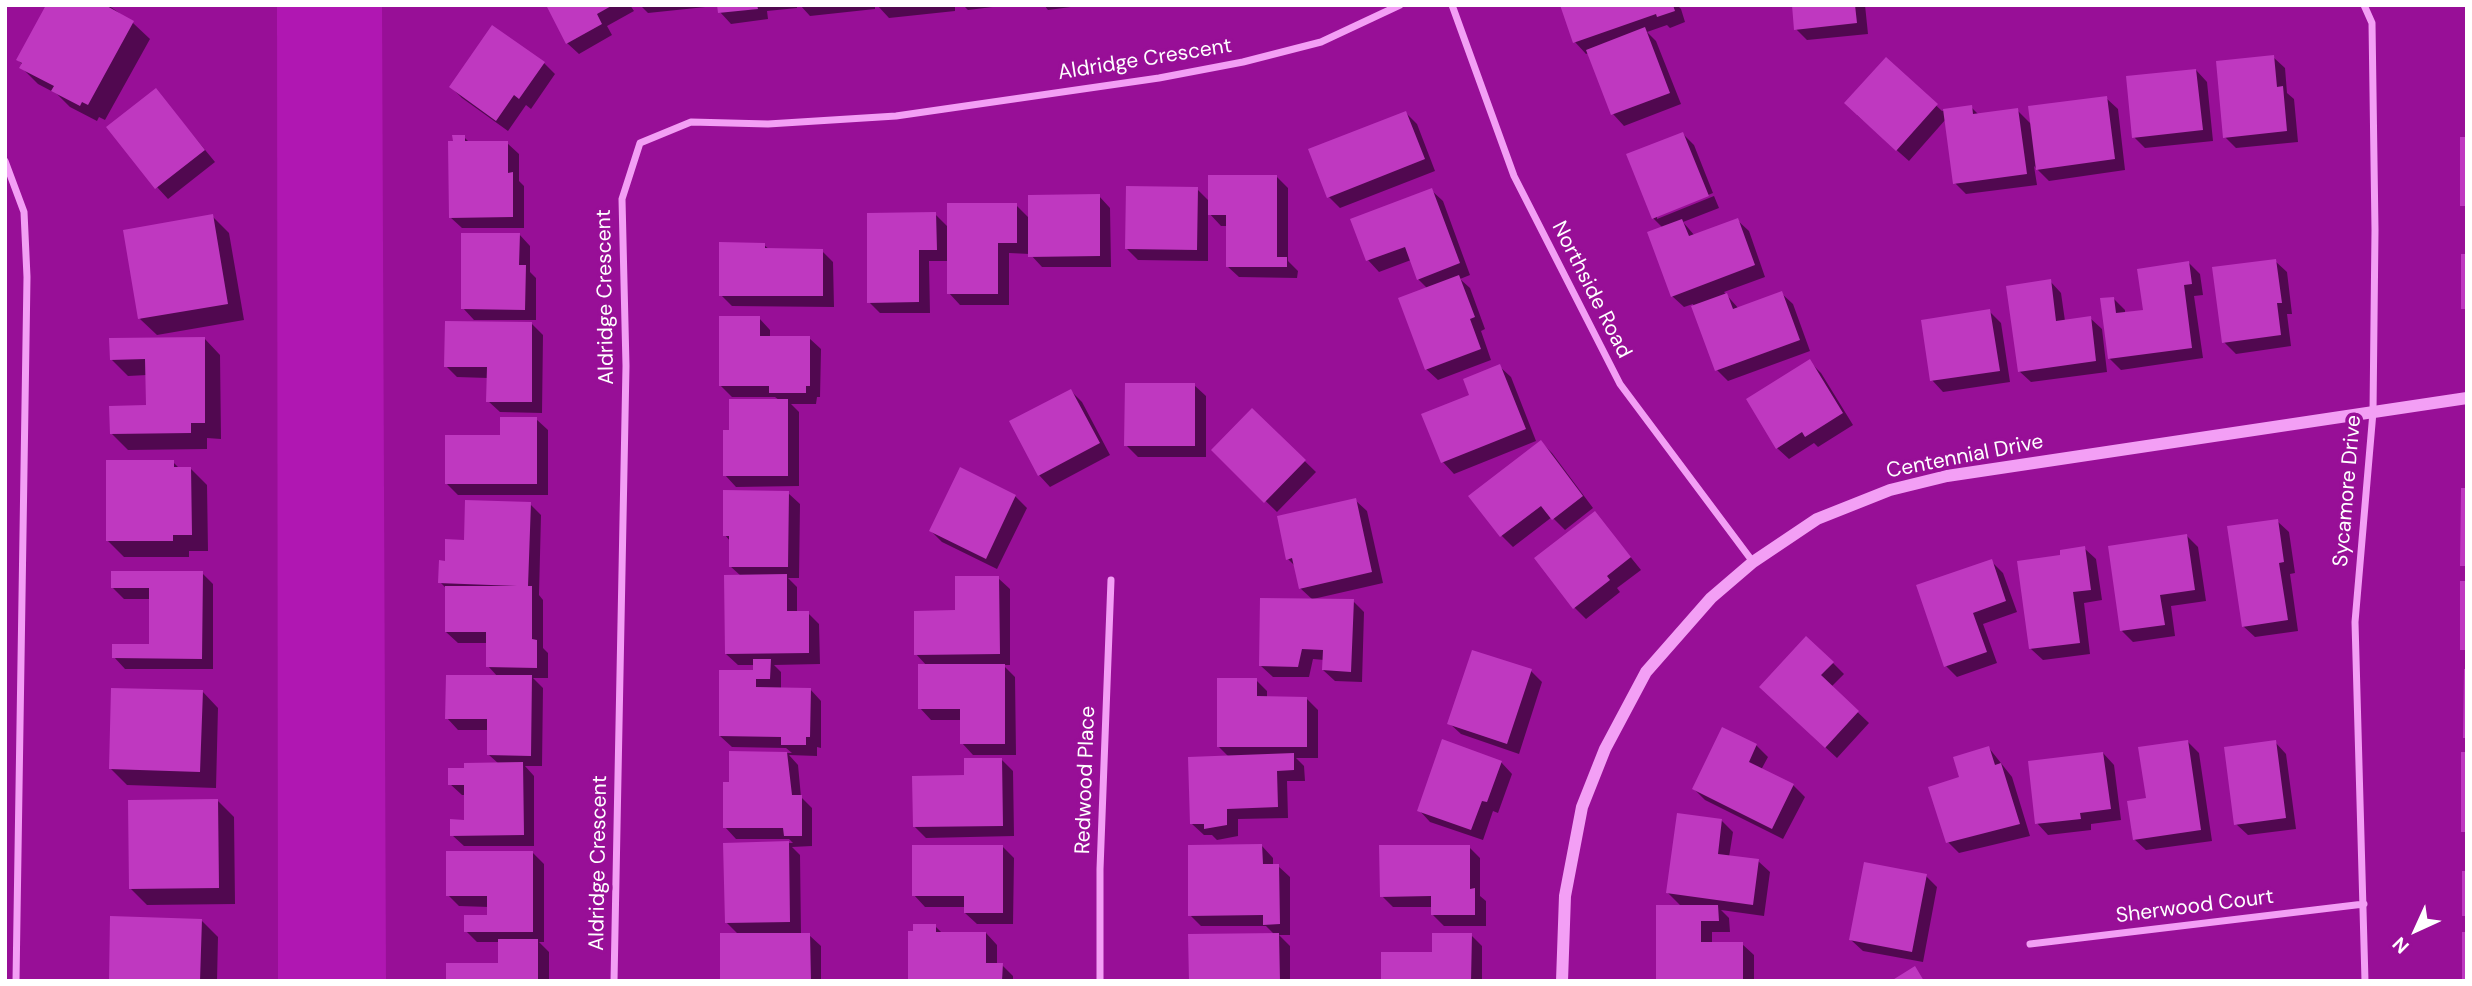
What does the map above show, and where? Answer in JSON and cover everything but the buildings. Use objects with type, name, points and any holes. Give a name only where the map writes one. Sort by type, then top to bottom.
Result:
[{"type":"street","name":"Aldridge Crescent","points":[[614,981],[626,366],[622,200],[640,143],[691,122],[768,124],[896,116],[1159,78],[1243,62],[1321,42],[1400,5]]},
{"type":"street","name":"Northside Road","points":[[1452,5],[1514,176],[1620,384],[1753,562]]},
{"type":"street","name":"Sycamore Drive","points":[[2364,5],[2372,23],[2375,230],[2372,412],[2355,622],[2365,981]]},
{"type":"street","points":[[5,161],[24,212],[27,277],[16,981]]},
{"type":"street","name":"Centennial Drive","points":[[1562,981],[1568,884],[1582,807],[1605,749],[1646,672],[1711,598],[1753,562],[1817,519],[1890,490],[1947,476],[2467,398]]},
{"type":"street","name":"Redwood Place","points":[[1100,981],[1100,869],[1111,580]]},
{"type":"street","name":"Sherwood Court","points":[[2030,944],[2364,904]]},
{"type":"shaded area","points":[[277,5],[382,5],[386,981],[278,981]]}]
